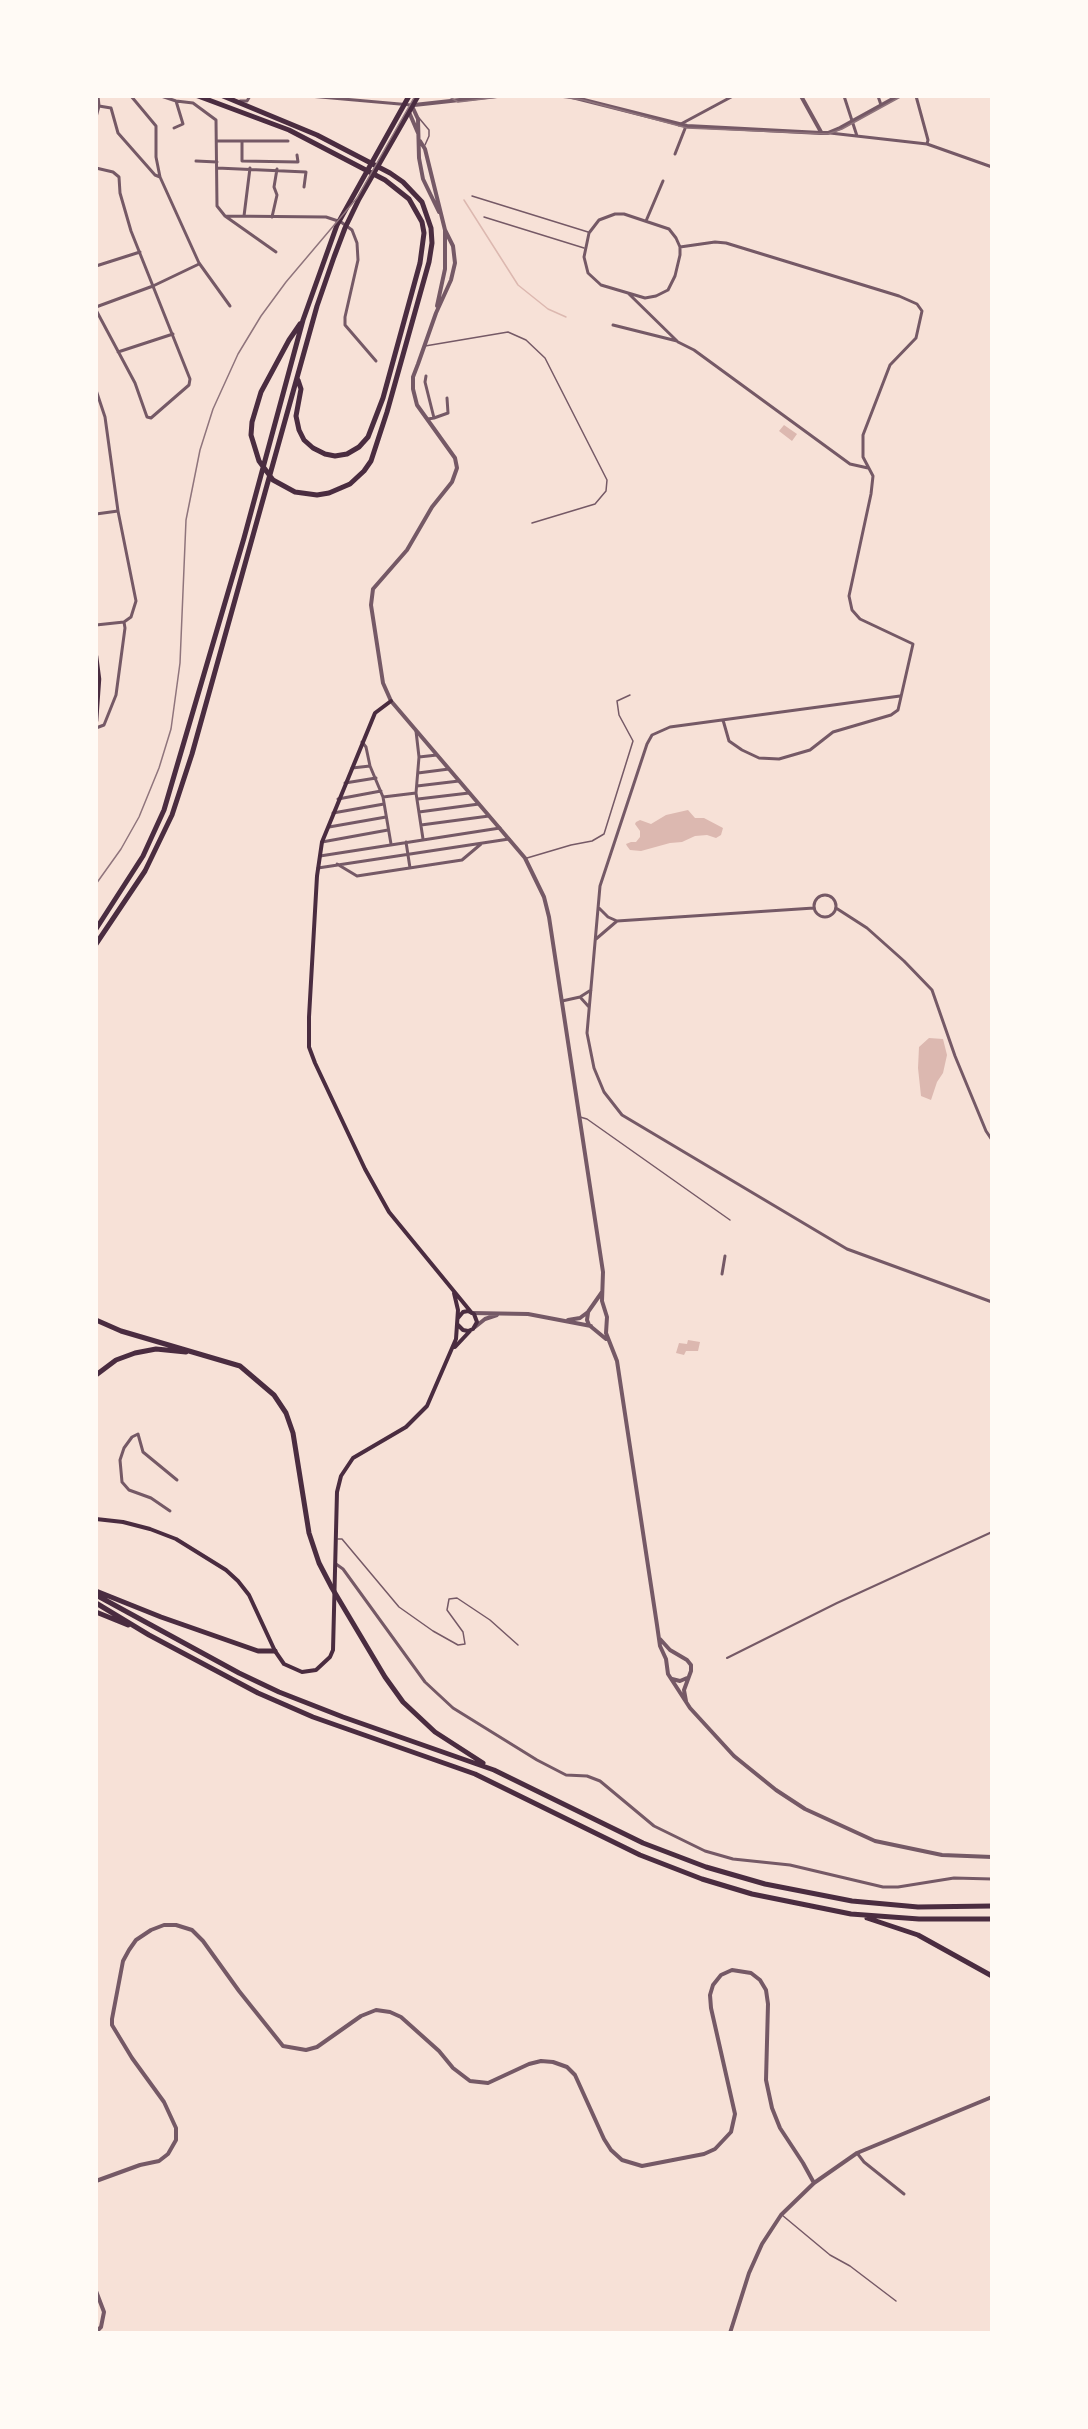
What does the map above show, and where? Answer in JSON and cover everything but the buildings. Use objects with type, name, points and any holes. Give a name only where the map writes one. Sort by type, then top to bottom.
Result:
[{"type":"highway","points":[[198,96],[289,130],[378,176],[398,188],[409,199],[422,222],[424,239],[420,262],[386,387],[368,437],[359,447],[347,454],[336,456],[312,448],[304,440],[299,430],[297,416],[301,389],[297,379]]},
{"type":"highway","points":[[223,96],[317,135],[390,173],[403,182],[422,202],[431,228],[429,262],[371,461],[358,477],[341,489],[329,493],[304,494],[284,487],[266,472],[254,448],[251,435],[252,422],[261,392],[289,340],[303,320]]},
{"type":"highway","points":[[96,928],[149,845],[172,788],[247,527],[303,320],[327,254],[352,196],[409,96]]},
{"type":"highway","points":[[96,945],[145,871],[172,814],[192,754],[317,306],[345,228],[418,96]]},
{"type":"highway","points":[[96,656],[99,679],[96,721]]},
{"type":"highway","points":[[96,1320],[121,1331],[232,1363],[248,1370],[274,1395],[290,1422],[296,1444],[307,1522],[325,1575],[385,1677],[411,1710],[442,1738],[494,1770],[652,1847],[750,1881],[819,1896],[887,1905],[992,1906]]},
{"type":"highway","points":[[96,1375],[109,1364],[125,1356],[156,1349],[200,1356],[229,1364],[255,1377]]},
{"type":"highway","points":[[96,1593],[239,1673],[279,1692],[494,1770]]},
{"type":"highway","points":[[96,1593],[258,1651],[274,1651]]},
{"type":"highway","points":[[96,1603],[149,1635],[275,1701],[313,1717],[475,1774],[662,1864],[752,1894],[893,1925],[918,1935],[992,1976]]},
{"type":"highway","points":[[96,1612],[149,1635]]},
{"type":"highway","points":[[851,1914],[919,1919],[992,1919]]},
{"type":"main road","points":[[391,701],[376,711],[322,842],[317,876],[308,1029],[312,1056],[384,1204],[401,1228],[440,1271],[454,1293],[476,1319],[475,1327],[464,1335],[453,1350]]},
{"type":"main road","points":[[96,1519],[123,1522],[176,1539],[226,1570],[249,1594],[274,1651],[286,1666],[302,1672],[316,1670],[330,1657],[334,1643],[337,1492],[344,1469],[353,1458],[406,1427],[419,1415],[437,1386],[458,1334],[454,1293]]},
{"type":"main road","points":[[457,1321],[463,1312],[471,1312]]},
{"type":"main road","points":[[457,1321],[463,1330],[471,1330]]},
{"type":"street","points":[[96,117],[99,106],[98,96]]},
{"type":"street","points":[[131,96],[156,126],[156,157],[160,177],[200,263],[230,306]]},
{"type":"street","points":[[161,96],[193,103],[216,120],[216,206],[225,216],[276,252]]},
{"type":"street","points":[[238,101],[247,101],[250,96]]},
{"type":"street","points":[[309,96],[411,105],[450,99],[496,96]]},
{"type":"street","points":[[351,96],[351,101]]},
{"type":"street","points":[[569,96],[686,126],[828,133],[927,144],[992,167]]},
{"type":"street","points":[[679,124],[733,96]]},
{"type":"street","points":[[801,96],[821,133]]},
{"type":"street","points":[[844,96],[857,136]]},
{"type":"street","points":[[878,96],[880,105]]},
{"type":"street","points":[[828,133],[898,96]]},
{"type":"street","points":[[916,96],[928,140],[927,144]]},
{"type":"street","points":[[174,129],[183,124],[176,101]]},
{"type":"street","points":[[411,105],[417,116],[418,133]]},
{"type":"street","points":[[411,105],[409,113],[420,141],[419,158],[423,179],[440,214]]},
{"type":"street","points":[[99,106],[111,108],[118,133],[155,176],[160,177]]},
{"type":"street","points":[[675,154],[686,126]]},
{"type":"street","points":[[217,141],[288,141]]},
{"type":"street","points":[[242,141],[242,161],[297,162],[297,155]]},
{"type":"street","points":[[420,141],[425,149],[445,230],[452,242],[455,263],[451,280],[436,313],[413,377],[413,386],[417,405],[455,458],[457,471],[452,482],[432,507],[407,550],[373,589],[371,605],[381,674],[385,690],[391,701],[525,858],[536,878],[547,907],[603,1272],[604,1312],[609,1341],[617,1361],[658,1635],[669,1676],[686,1703],[735,1756],[787,1797],[825,1819],[866,1838],[903,1848],[948,1856],[992,1857]]},
{"type":"street","points":[[196,162],[217,162]]},
{"type":"street","points":[[96,168],[114,172],[119,177],[123,206],[153,286],[173,334],[190,383],[148,418],[135,383],[96,309],[153,286],[200,263]]},
{"type":"street","points":[[217,168],[306,172],[304,187]]},
{"type":"street","points":[[244,216],[250,168]]},
{"type":"street","points":[[272,218],[277,195],[274,187],[277,169]]},
{"type":"street","points":[[646,221],[663,181]]},
{"type":"street","points":[[615,214],[624,214],[646,221],[669,229],[680,247],[675,276],[668,290],[656,297],[645,298],[601,285],[594,280],[588,273],[584,248],[589,233],[598,220],[615,214]]},
{"type":"street","points":[[225,216],[326,217],[341,222],[352,230],[357,243],[358,260],[345,325],[376,361]]},
{"type":"street","points":[[436,313],[445,269],[445,230]]},
{"type":"street","points":[[680,247],[715,242],[726,243],[882,291],[917,304],[922,311],[916,338],[890,365],[863,435],[863,457],[873,476],[849,596],[852,610],[861,619],[913,644],[898,710],[891,715],[832,732],[810,750],[779,759],[759,758],[741,750],[729,741],[723,720]]},
{"type":"street","points":[[96,266],[140,252]]},
{"type":"street","points":[[628,293],[678,342]]},
{"type":"street","points":[[613,325],[678,342],[694,350],[850,464],[868,468]]},
{"type":"street","points":[[118,352],[173,334]]},
{"type":"street","points":[[426,376],[425,382],[434,418]]},
{"type":"street","points":[[96,390],[105,417],[118,511],[136,601],[130,616],[124,622],[96,625]]},
{"type":"street","points":[[428,420],[448,413],[447,398]]},
{"type":"street","points":[[96,514],[118,511]]},
{"type":"street","points":[[96,728],[104,725],[116,695],[124,622]]},
{"type":"street","points":[[900,696],[670,727],[652,735],[602,875],[587,1033],[594,1068],[603,1092],[622,1115],[847,1250],[992,1302]]},
{"type":"street","points":[[416,730],[419,757],[416,793],[423,839]]},
{"type":"street","points":[[362,742],[366,747],[370,766],[383,797],[391,844]]},
{"type":"street","points":[[419,757],[436,755]]},
{"type":"street","points":[[352,768],[370,766]]},
{"type":"street","points":[[418,773],[449,769]]},
{"type":"street","points":[[345,783],[376,778]]},
{"type":"street","points":[[417,786],[459,781]]},
{"type":"street","points":[[338,799],[381,791]]},
{"type":"street","points":[[383,797],[416,793]]},
{"type":"street","points":[[417,799],[469,793]]},
{"type":"street","points":[[333,813],[384,804]]},
{"type":"street","points":[[419,812],[479,804]]},
{"type":"street","points":[[421,825],[489,816]]},
{"type":"street","points":[[326,828],[386,817]]},
{"type":"street","points":[[320,856],[500,828]]},
{"type":"street","points":[[322,842],[388,830]]},
{"type":"street","points":[[318,868],[509,839]]},
{"type":"street","points":[[406,842],[410,868]]},
{"type":"street","points":[[336,864],[357,876],[462,860],[483,843]]},
{"type":"street","points":[[836,908],[826,917],[818,915],[814,908],[816,900],[823,895],[831,897],[836,908],[867,927],[932,990],[955,1056],[986,1131],[992,1140]]},
{"type":"street","points":[[599,908],[608,917],[617,921],[814,908]]},
{"type":"street","points":[[596,939],[617,921]]},
{"type":"street","points":[[562,1001],[580,997],[591,990]]},
{"type":"street","points":[[580,997],[589,1007]]},
{"type":"street","points":[[722,1274],[725,1256]]},
{"type":"street","points":[[602,1292],[589,1311],[587,1320],[609,1341]]},
{"type":"street","points":[[564,1321],[580,1318],[596,1308],[604,1312]]},
{"type":"street","points":[[471,1312],[528,1314],[592,1327],[602,1327],[606,1322]]},
{"type":"street","points":[[475,1327],[485,1319],[500,1314]]},
{"type":"street","points":[[170,1511],[151,1498],[129,1491],[122,1482],[120,1460],[124,1448],[132,1437],[138,1434],[142,1452],[177,1480]]},
{"type":"street","points":[[727,1658],[826,1608],[992,1532]]},
{"type":"street","points":[[336,1564],[343,1569],[425,1682],[453,1708],[537,1760],[566,1775],[586,1776],[600,1781],[654,1826],[705,1851],[733,1858],[790,1865],[883,1887],[898,1887],[954,1878],[992,1879]]},
{"type":"street","points":[[658,1635],[666,1647],[691,1665],[684,1690],[686,1703]]},
{"type":"street","points":[[667,1667],[672,1659],[681,1657]]},
{"type":"street","points":[[669,1676],[680,1681],[688,1677]]},
{"type":"street","points":[[96,2181],[140,2165],[159,2161],[168,2154],[176,2140],[176,2128],[168,2108],[132,2058],[112,2025],[112,2019],[123,1962],[129,1950],[136,1940],[151,1930],[164,1925],[176,1925],[192,1930],[203,1941],[283,2046],[306,2050],[317,2048],[361,2016],[376,2010],[390,2012],[401,2017],[453,2068],[470,2081],[488,2083],[541,2061],[567,2067],[575,2075],[611,2150],[622,2160],[642,2166],[704,2154],[715,2149],[731,2132],[735,2114],[710,1995],[713,1985],[721,1975],[732,1970],[746,1971],[756,1976],[766,1990],[768,2004],[766,2080],[777,2121],[814,2183]]},
{"type":"street","points":[[730,2333],[754,2260],[781,2215],[814,2183],[857,2153],[992,2097]]},
{"type":"street","points":[[857,2153],[864,2162],[904,2194]]},
{"type":"street","points":[[96,2291],[104,2312],[101,2326],[96,2332]]},
{"type":"lane","points":[[417,116],[429,130],[425,149]]},
{"type":"lane","points":[[472,196],[589,233]]},
{"type":"lane","points":[[484,217],[584,248]]},
{"type":"lane","points":[[424,346],[508,332],[526,340],[545,358],[607,480],[606,491],[595,504],[532,523]]},
{"type":"lane","points":[[525,858],[592,842],[604,834],[633,741],[619,715],[617,701],[630,695]]},
{"type":"lane","points":[[580,1117],[587,1119],[730,1220]]},
{"type":"lane","points":[[336,1539],[342,1539],[399,1607],[432,1631],[458,1646],[465,1644],[463,1632],[447,1610],[449,1599],[457,1598],[490,1620],[518,1645]]},
{"type":"lane","points":[[781,2215],[830,2255],[850,2266],[896,2301]]},
{"type":"shaded area","points":[[784,425],[797,434],[792,441],[779,431]]},
{"type":"shaded area","points":[[688,810],[695,818],[704,818],[723,828],[721,835],[716,838],[707,835],[695,836],[682,842],[641,851],[630,850],[627,846],[626,844],[636,842],[640,837],[636,822],[640,820],[651,824],[666,815]]},
{"type":"shaded area","points":[[929,1038],[943,1039],[947,1055],[943,1073],[937,1082],[931,1100],[921,1096],[918,1068],[919,1047]]},
{"type":"shaded area","points":[[688,1340],[700,1342],[698,1351],[686,1351],[684,1355],[676,1353],[679,1343],[687,1344]]},
{"type":"waterway","points":[[464,200],[518,285],[548,309],[566,317]]},
{"type":"tram line","points":[[448,96],[458,102],[508,96]]},
{"type":"tram line","points":[[554,96],[583,100],[687,128],[828,134],[842,129],[902,96]]},
{"type":"railway","points":[[96,884],[121,849],[139,817],[159,768],[171,729],[180,663],[186,520],[200,450],[213,409],[238,354],[261,316],[286,282],[357,198],[415,96]]}]
